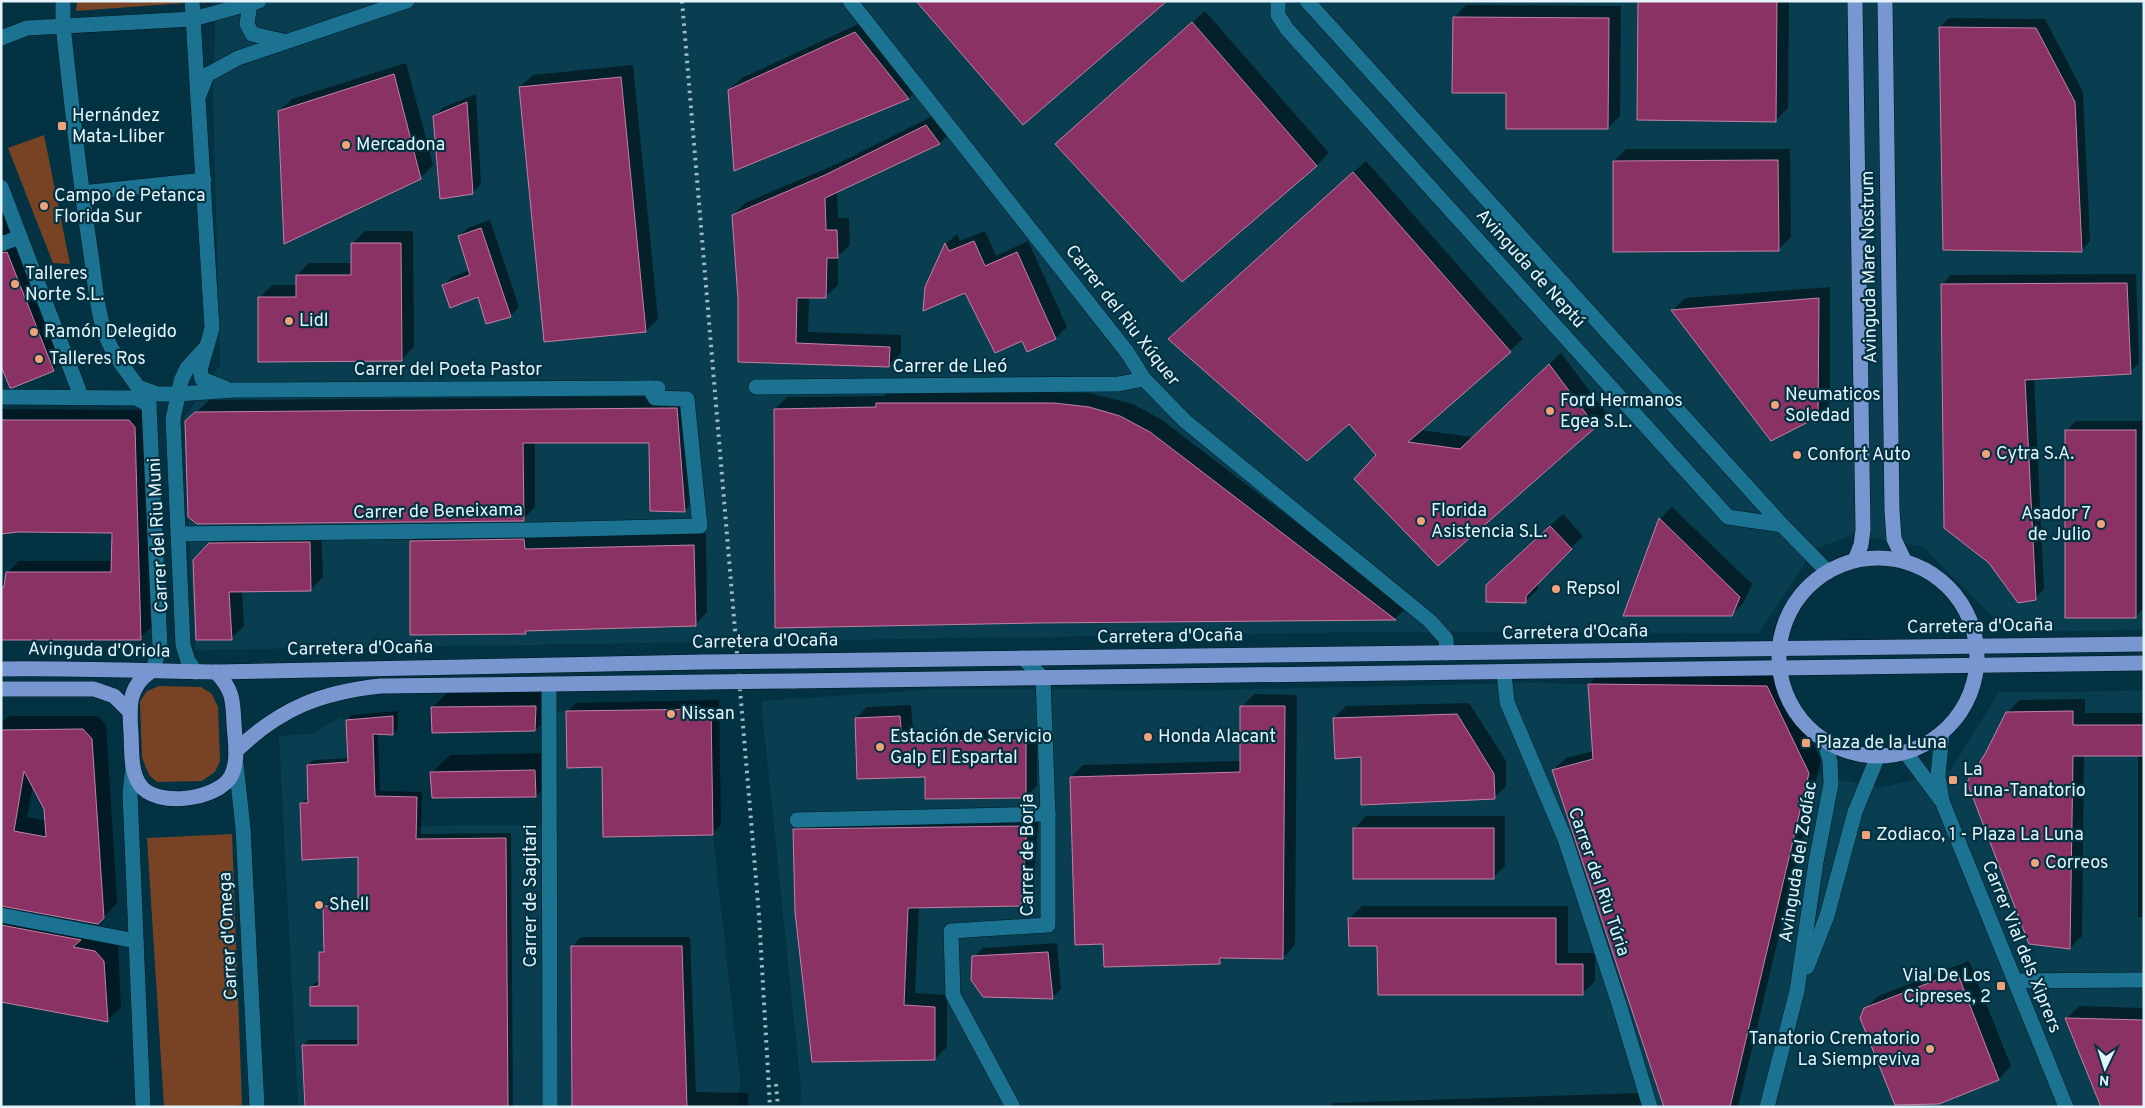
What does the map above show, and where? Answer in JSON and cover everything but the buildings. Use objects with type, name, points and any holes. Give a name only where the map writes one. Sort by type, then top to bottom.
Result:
[{"type":"main road","name":"Avinguda Mare Nostrum","points":[[1855,1],[1863,530],[1861,545],[1855,560]]},
{"type":"main road","name":"Avinguda Mare Nostrum","points":[[1885,1],[1892,510],[1894,539],[1904,560]]},
{"type":"main road","points":[[1885,558],[1904,560],[1933,574],[1956,595],[1968,613],[1974,634],[1974,667],[1970,696],[1962,712],[1942,734],[1922,747],[1906,753],[1878,756],[1850,752],[1824,740],[1809,728],[1797,714],[1786,691],[1781,669],[1780,648],[1785,620],[1794,603],[1827,571],[1855,560],[1885,558]]},
{"type":"main road","name":"Carretera d'Ocaña","points":[[196,672],[703,662],[2020,644],[2144,644]]},
{"type":"main road","points":[[150,672],[135,685],[130,712],[133,767],[139,784],[148,793],[168,798],[184,798],[210,794],[224,786],[231,777],[236,757],[260,728],[278,716],[298,706],[347,689],[381,686],[1504,674],[2144,663]]},
{"type":"main road","name":"Avinguda d'Oriola","points":[[1,669],[94,668],[150,672],[196,672]]},
{"type":"main road","name":"Carrer d'Omega","points":[[216,672],[227,684],[233,698],[236,757]]},
{"type":"main road","points":[[1,689],[94,688],[114,696],[130,712]]},
{"type":"street","points":[[63,1],[82,193],[100,312],[108,341],[122,366],[141,388],[149,405]]},
{"type":"street","points":[[192,1],[212,328],[208,346]]},
{"type":"street","points":[[199,95],[207,75],[238,58],[407,1]]},
{"type":"street","name":"Carrer del Riu Xúquer","points":[[850,1],[1127,352],[1144,379],[1185,421],[1430,621],[1446,640],[1447,653]]},
{"type":"street","name":"Avinguda de Neptú","points":[[1278,1],[1278,14],[1287,29],[1728,517],[1782,525]]},
{"type":"street","name":"Avinguda de Neptú","points":[[1307,1],[1782,525],[1827,571]]},
{"type":"street","points":[[1,38],[27,28],[193,19],[254,3]]},
{"type":"street","points":[[254,3],[247,24],[252,34],[267,39],[286,41]]},
{"type":"street","points":[[82,193],[204,180]]},
{"type":"street","points":[[1,187],[81,396]]},
{"type":"street","points":[[1,244],[20,237]]},
{"type":"street","name":"Carrer del Poeta Pastor","points":[[208,346],[200,370],[202,379],[209,384],[234,390]]},
{"type":"street","name":"Carrer del Riu Muni","points":[[196,672],[188,661],[183,645],[173,419],[181,381],[188,368],[208,346]]},
{"type":"street","name":"Carrer de Lleó","points":[[756,387],[1118,384],[1144,379]]},
{"type":"street","name":"Carrer del Poeta Pastor","points":[[141,388],[157,394],[234,390],[655,388],[655,398],[687,398],[700,526]]},
{"type":"street","points":[[1,397],[81,396],[136,398],[149,405]]},
{"type":"street","name":"Carrer del Riu Muni","points":[[149,405],[160,646],[154,666],[150,672]]},
{"type":"street","name":"Carrer de Beneixama","points":[[178,534],[700,526]]},
{"type":"street","points":[[1023,658],[1043,678]]},
{"type":"street","name":"Carrer del Riu Túria","points":[[1504,674],[1507,702],[1564,839],[1620,1004],[1650,1107]]},
{"type":"street","name":"Carrer de Borja","points":[[1013,1107],[953,995],[951,931],[1048,925],[1048,814],[1043,678]]},
{"type":"street","name":"Carrer de Sagitari","points":[[550,684],[550,1107]]},
{"type":"street","name":"Carrer Vial dels Xiprers","points":[[1942,734],[1938,776],[1942,801],[2066,1107]]},
{"type":"street","name":"Avinguda del Zodíac","points":[[1767,1107],[1797,991],[1832,774],[1824,740]]},
{"type":"street","name":"Carrer Vial dels Xiprers","points":[[1906,753],[1942,801]]},
{"type":"street","name":"Avinguda del Zodíac","points":[[1797,991],[1827,916],[1855,812],[1878,756]]},
{"type":"street","name":"Carrer d'Omega","points":[[236,757],[243,828],[258,1107]]},
{"type":"street","points":[[133,767],[130,792],[143,1107]]},
{"type":"street","points":[[797,820],[1048,814]]},
{"type":"street","points":[[1,915],[136,941]]},
{"type":"street","points":[[2015,981],[2144,980]]},
{"type":"shaded area","points":[[77,1],[185,1],[185,3],[76,11]]},
{"type":"shaded area","points":[[216,1],[2144,1],[2144,630],[2007,632],[1923,547],[1854,534],[1815,549],[1759,633],[1367,632],[195,650],[184,419],[220,365],[213,96]]},
{"type":"shaded area","name":"Campo de Petanca Florida Sur","points":[[44,135],[70,264],[53,263],[8,148]]},
{"type":"shaded area","points":[[1531,683],[1767,686],[1809,773],[1879,788],[1950,771],[1999,692],[2144,691],[2144,1107],[800,1107],[801,1089],[761,701],[937,689],[1219,690]]},
{"type":"shaded area","points":[[159,686],[201,687],[212,694],[218,707],[220,761],[215,772],[202,781],[157,782],[150,776],[146,768],[142,757],[140,701],[147,691]]},
{"type":"shaded area","points":[[711,709],[713,835],[740,1078],[739,1107],[298,1107],[279,736],[312,734],[341,717],[346,720],[351,826],[549,825],[549,711]]},
{"type":"shaded area","points":[[232,834],[242,1105],[230,1107],[164,1107],[147,838]]},
{"type":"railway","points":[[682,1],[759,915],[770,1107]]},
{"type":"railway","points":[[776,1084],[778,1107]]},
{"type":"place","name":"Hernández Mata-Lliber","points":[[62,126]]},
{"type":"place","name":"Mercadona","points":[[346,145]]},
{"type":"place","name":"Campo de Petanca Florida Sur","points":[[44,206]]},
{"type":"place","name":"Talleres Norte S.L.","points":[[15,284]]},
{"type":"place","name":"Lidl","points":[[289,321]]},
{"type":"place","name":"Ramón Delegido","points":[[34,332]]},
{"type":"place","name":"Talleres Ros","points":[[39,359]]},
{"type":"place","name":"Neumaticos Soledad","points":[[1775,405]]},
{"type":"place","name":"Ford Hermanos Egea S.L.","points":[[1550,411]]},
{"type":"place","name":"Cytra S.A.","points":[[1986,454]]},
{"type":"place","name":"Confort Auto","points":[[1797,455]]},
{"type":"place","name":"Florida Asistencia S.L.","points":[[1421,521]]},
{"type":"place","name":"Asador 7 de Julio","points":[[2101,524]]},
{"type":"place","name":"Repsol","points":[[1556,589]]},
{"type":"place","name":"Nissan","points":[[671,714]]},
{"type":"place","name":"Honda Alacant","points":[[1148,737]]},
{"type":"place","name":"Plaza de la Luna","points":[[1806,743]]},
{"type":"place","name":"Estación de Servicio Galp El Espartal","points":[[880,747]]},
{"type":"place","name":"La Luna-Tanatorio","points":[[1953,780]]},
{"type":"place","name":"Zodiaco, 1 - Plaza La Luna","points":[[1866,835]]},
{"type":"place","name":"Correos","points":[[2035,863]]},
{"type":"place","name":"Shell","points":[[319,905]]},
{"type":"place","name":"Vial De Los Cipreses, 2","points":[[2001,986]]},
{"type":"place","name":"Tanatorio Crematorio La Siempreviva","points":[[1930,1049]]}]
